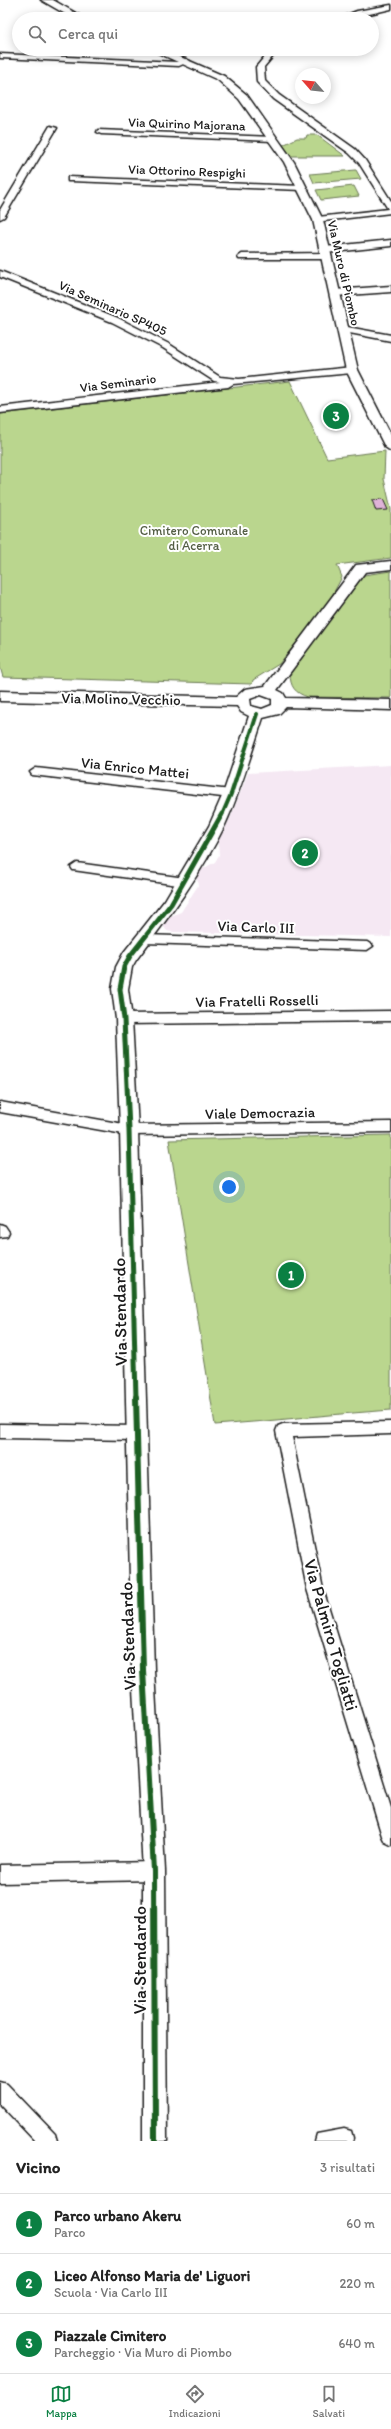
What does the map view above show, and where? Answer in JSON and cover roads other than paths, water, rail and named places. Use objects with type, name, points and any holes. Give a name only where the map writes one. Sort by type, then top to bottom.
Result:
[{"type":"street","points":[[46,0],[68,12]]},
{"type":"street","points":[[365,12],[391,7]]},
{"type":"street","points":[[0,56],[179,64],[186,61]]},
{"type":"street","name":"Via Muro di Piombo","points":[[173,56],[221,78],[243,97],[289,162],[318,220],[352,370],[391,447]]},
{"type":"street","points":[[269,56],[260,67],[261,82],[276,97],[352,151],[362,162],[391,210],[318,220]]},
{"type":"street","points":[[0,217],[53,128]]},
{"type":"street","name":"Via Quirino Majorana","points":[[101,132],[272,139]]},
{"type":"street","name":"Via Ottorino Respighi","points":[[71,179],[302,188]]},
{"type":"street","points":[[242,256],[326,253],[391,243]]},
{"type":"street","name":"Via Seminario SP405","points":[[0,274],[115,320],[166,346],[217,379],[240,382],[352,370]]},
{"type":"street","points":[[334,293],[391,290]]},
{"type":"street","points":[[342,329],[391,338]]},
{"type":"street","name":"Via Seminario","points":[[0,410],[240,382]]},
{"type":"street","points":[[269,691],[361,568],[391,565]]},
{"type":"street","points":[[269,691],[278,696],[280,702],[274,711],[257,714],[247,710],[242,702],[243,698],[250,692],[269,691]]},
{"type":"street","name":"Via Molino Vecchio","points":[[0,696],[242,702]]},
{"type":"street","points":[[280,702],[391,705]]},
{"type":"street","name":"Via Stendardo","points":[[155,2141],[154,1871],[143,1670],[129,1130],[124,1019],[120,989],[124,967],[185,882],[217,826],[231,794],[257,714]]},
{"type":"street","name":"Via Enrico Mattei","points":[[36,772],[231,794]]},
{"type":"street","points":[[77,867],[185,882]]},
{"type":"street","name":"Via Carlo III","points":[[144,939],[366,946]]},
{"type":"street","name":"Via Fratelli Rosselli","points":[[124,1019],[391,1016]]},
{"type":"street","name":"Viale Democrazia","points":[[0,1107],[129,1130],[391,1127]]},
{"type":"street","name":"Via Palmiro Togliatti","points":[[390,1830],[315,1589],[283,1431],[391,1428]]},
{"type":"street","points":[[0,1431],[137,1433]]},
{"type":"street","points":[[0,1874],[154,1871]]},
{"type":"street","points":[[0,2091],[48,2141]]},
{"type":"street","points":[[324,2141],[344,2138]]},
{"type":"place","name":"Piazzale Cimitero","points":[[336,416]]},
{"type":"place","name":"Liceo Alfonso Maria de' Liguori","points":[[305,853]]},
{"type":"place","name":"Parco urbano Akeru","points":[[291,1275]]},
{"type":"park label","name":"Cimitero Comunale di Acerra","points":[[194,538]]}]
